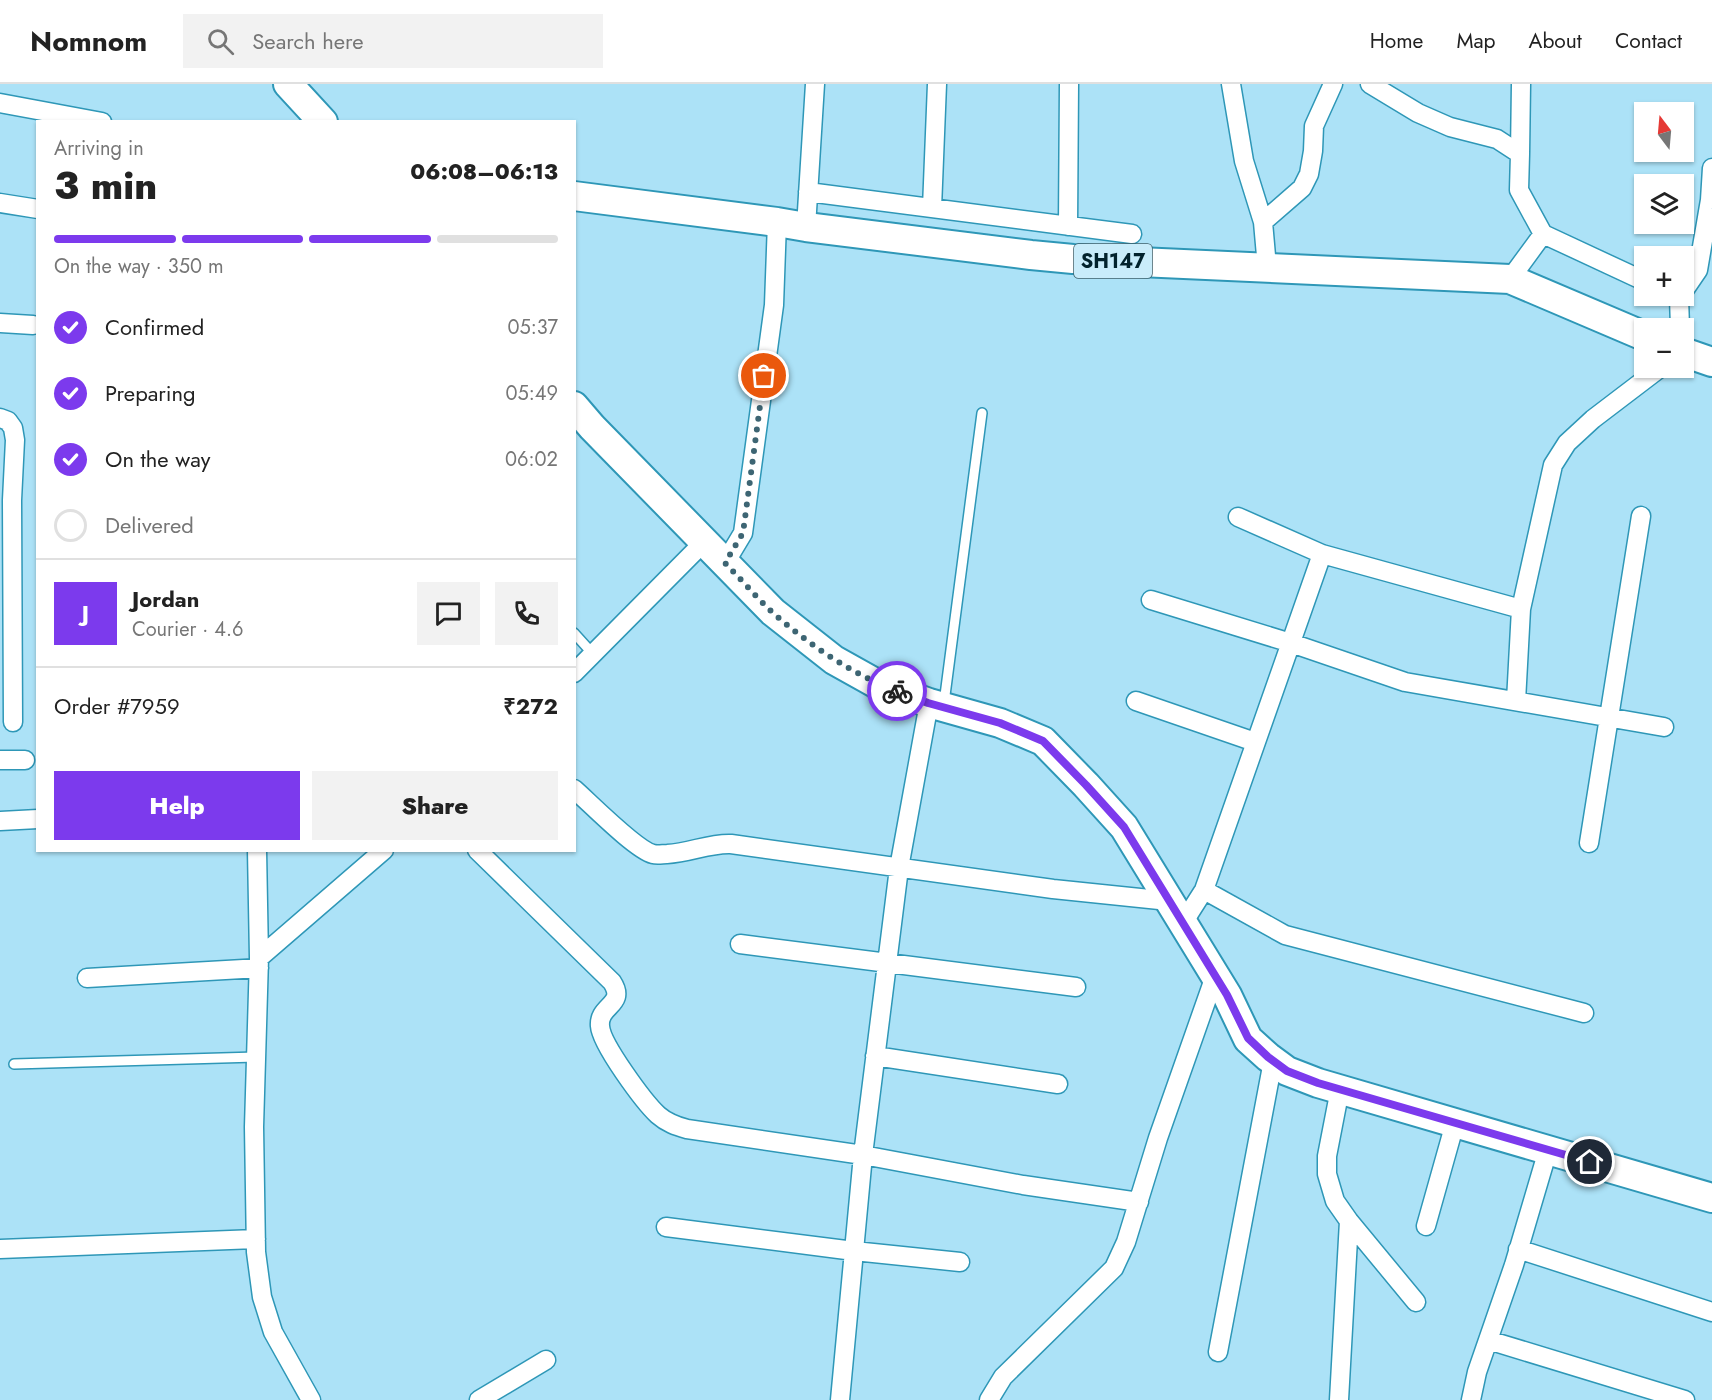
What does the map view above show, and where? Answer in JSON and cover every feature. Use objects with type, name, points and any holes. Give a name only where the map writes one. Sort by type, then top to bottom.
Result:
[{"type":"main road","points":[[288,84],[321,120]]},
{"type":"main road","name":"SH147","points":[[576,196],[1031,255],[1510,279],[1634,332]]},
{"type":"main road","points":[[1694,356],[1712,362]]},
{"type":"main road","points":[[576,408],[773,612],[834,660],[877,684],[936,705],[1000,723],[1043,741],[1124,827],[1227,995],[1248,1038],[1287,1071],[1318,1083],[1712,1198]]},
{"type":"street","points":[[806,227],[815,84]]},
{"type":"street","points":[[932,208],[937,84]]},
{"type":"street","points":[[1068,226],[1069,84]]},
{"type":"street","points":[[1231,84],[1244,161],[1263,222],[1268,267]]},
{"type":"street","points":[[1263,222],[1302,188],[1309,174],[1314,126],[1333,84]]},
{"type":"street","points":[[1370,84],[1418,113],[1450,127],[1497,139],[1520,154]]},
{"type":"street","points":[[1521,84],[1519,190],[1543,234],[1634,276]]},
{"type":"street","points":[[0,103],[91,120]]},
{"type":"street","points":[[1694,276],[1698,270],[1711,199],[1712,168]]},
{"type":"street","points":[[808,192],[1132,234]]},
{"type":"street","points":[[0,203],[36,209]]},
{"type":"street","points":[[725,563],[743,533],[774,305],[777,222]]},
{"type":"street","points":[[1510,279],[1543,234]]},
{"type":"street","points":[[0,323],[33,324]]},
{"type":"street","points":[[1516,701],[1521,609],[1553,465],[1567,443],[1593,419],[1647,378]]},
{"type":"street","points":[[0,418],[8,421],[13,428],[15,440],[12,500],[13,722]]},
{"type":"street","points":[[1589,843],[1641,516]]},
{"type":"street","points":[[1238,517],[1322,554],[1521,609]]},
{"type":"street","points":[[576,671],[704,542]]},
{"type":"street","points":[[576,791],[638,846],[653,854],[688,851],[713,844],[731,844],[1053,889],[1176,912],[1204,890],[1322,554]]},
{"type":"street","points":[[1151,600],[1291,643],[1405,682],[1664,727]]},
{"type":"street","points":[[1136,701],[1256,742]]},
{"type":"street","points":[[840,1400],[863,1155],[899,868],[936,705]]},
{"type":"street","points":[[0,760],[25,760]]},
{"type":"street","points":[[0,821],[36,819]]},
{"type":"street","points":[[257,852],[259,963],[254,1127],[256,1252],[262,1297],[273,1332],[311,1400]]},
{"type":"street","points":[[87,978],[259,963],[382,852]]},
{"type":"street","points":[[479,852],[612,982],[617,994],[616,999],[600,1021],[602,1036],[647,1104],[672,1125],[863,1155],[1023,1185],[1139,1202]]},
{"type":"street","points":[[1204,890],[1285,935],[1584,1012]]},
{"type":"street","points":[[740,944],[1076,987]]},
{"type":"street","points":[[989,1400],[1003,1377],[1114,1268],[1126,1242],[1158,1138],[1215,976]]},
{"type":"street","points":[[875,1056],[1058,1083]]},
{"type":"street","points":[[1218,1352],[1274,1061]]},
{"type":"street","points":[[1340,1089],[1327,1156],[1327,1174],[1335,1201],[1416,1302]]},
{"type":"street","points":[[1426,1226],[1455,1123]]},
{"type":"street","points":[[1471,1400],[1477,1372],[1548,1150]]},
{"type":"street","points":[[1339,1400],[1349,1221]]},
{"type":"street","points":[[666,1227],[960,1262]]},
{"type":"street","points":[[0,1249],[256,1239]]},
{"type":"street","points":[[1518,1249],[1712,1312]]},
{"type":"street","points":[[1488,1340],[1685,1400]]},
{"type":"street","points":[[479,1400],[546,1360]]},
{"type":"lane","points":[[936,705],[982,413]]},
{"type":"lane","points":[[576,635],[593,654]]},
{"type":"lane","points":[[14,1064],[256,1057]]},
{"type":"way so far","points":[[764,376],[743,533],[725,563],[773,612],[834,660],[877,684],[897,691]]},
{"type":"route","points":[[897,691],[928,703],[1000,723],[1043,741],[1124,827],[1227,995],[1248,1038],[1287,1071],[1318,1083],[1590,1162]]}]
